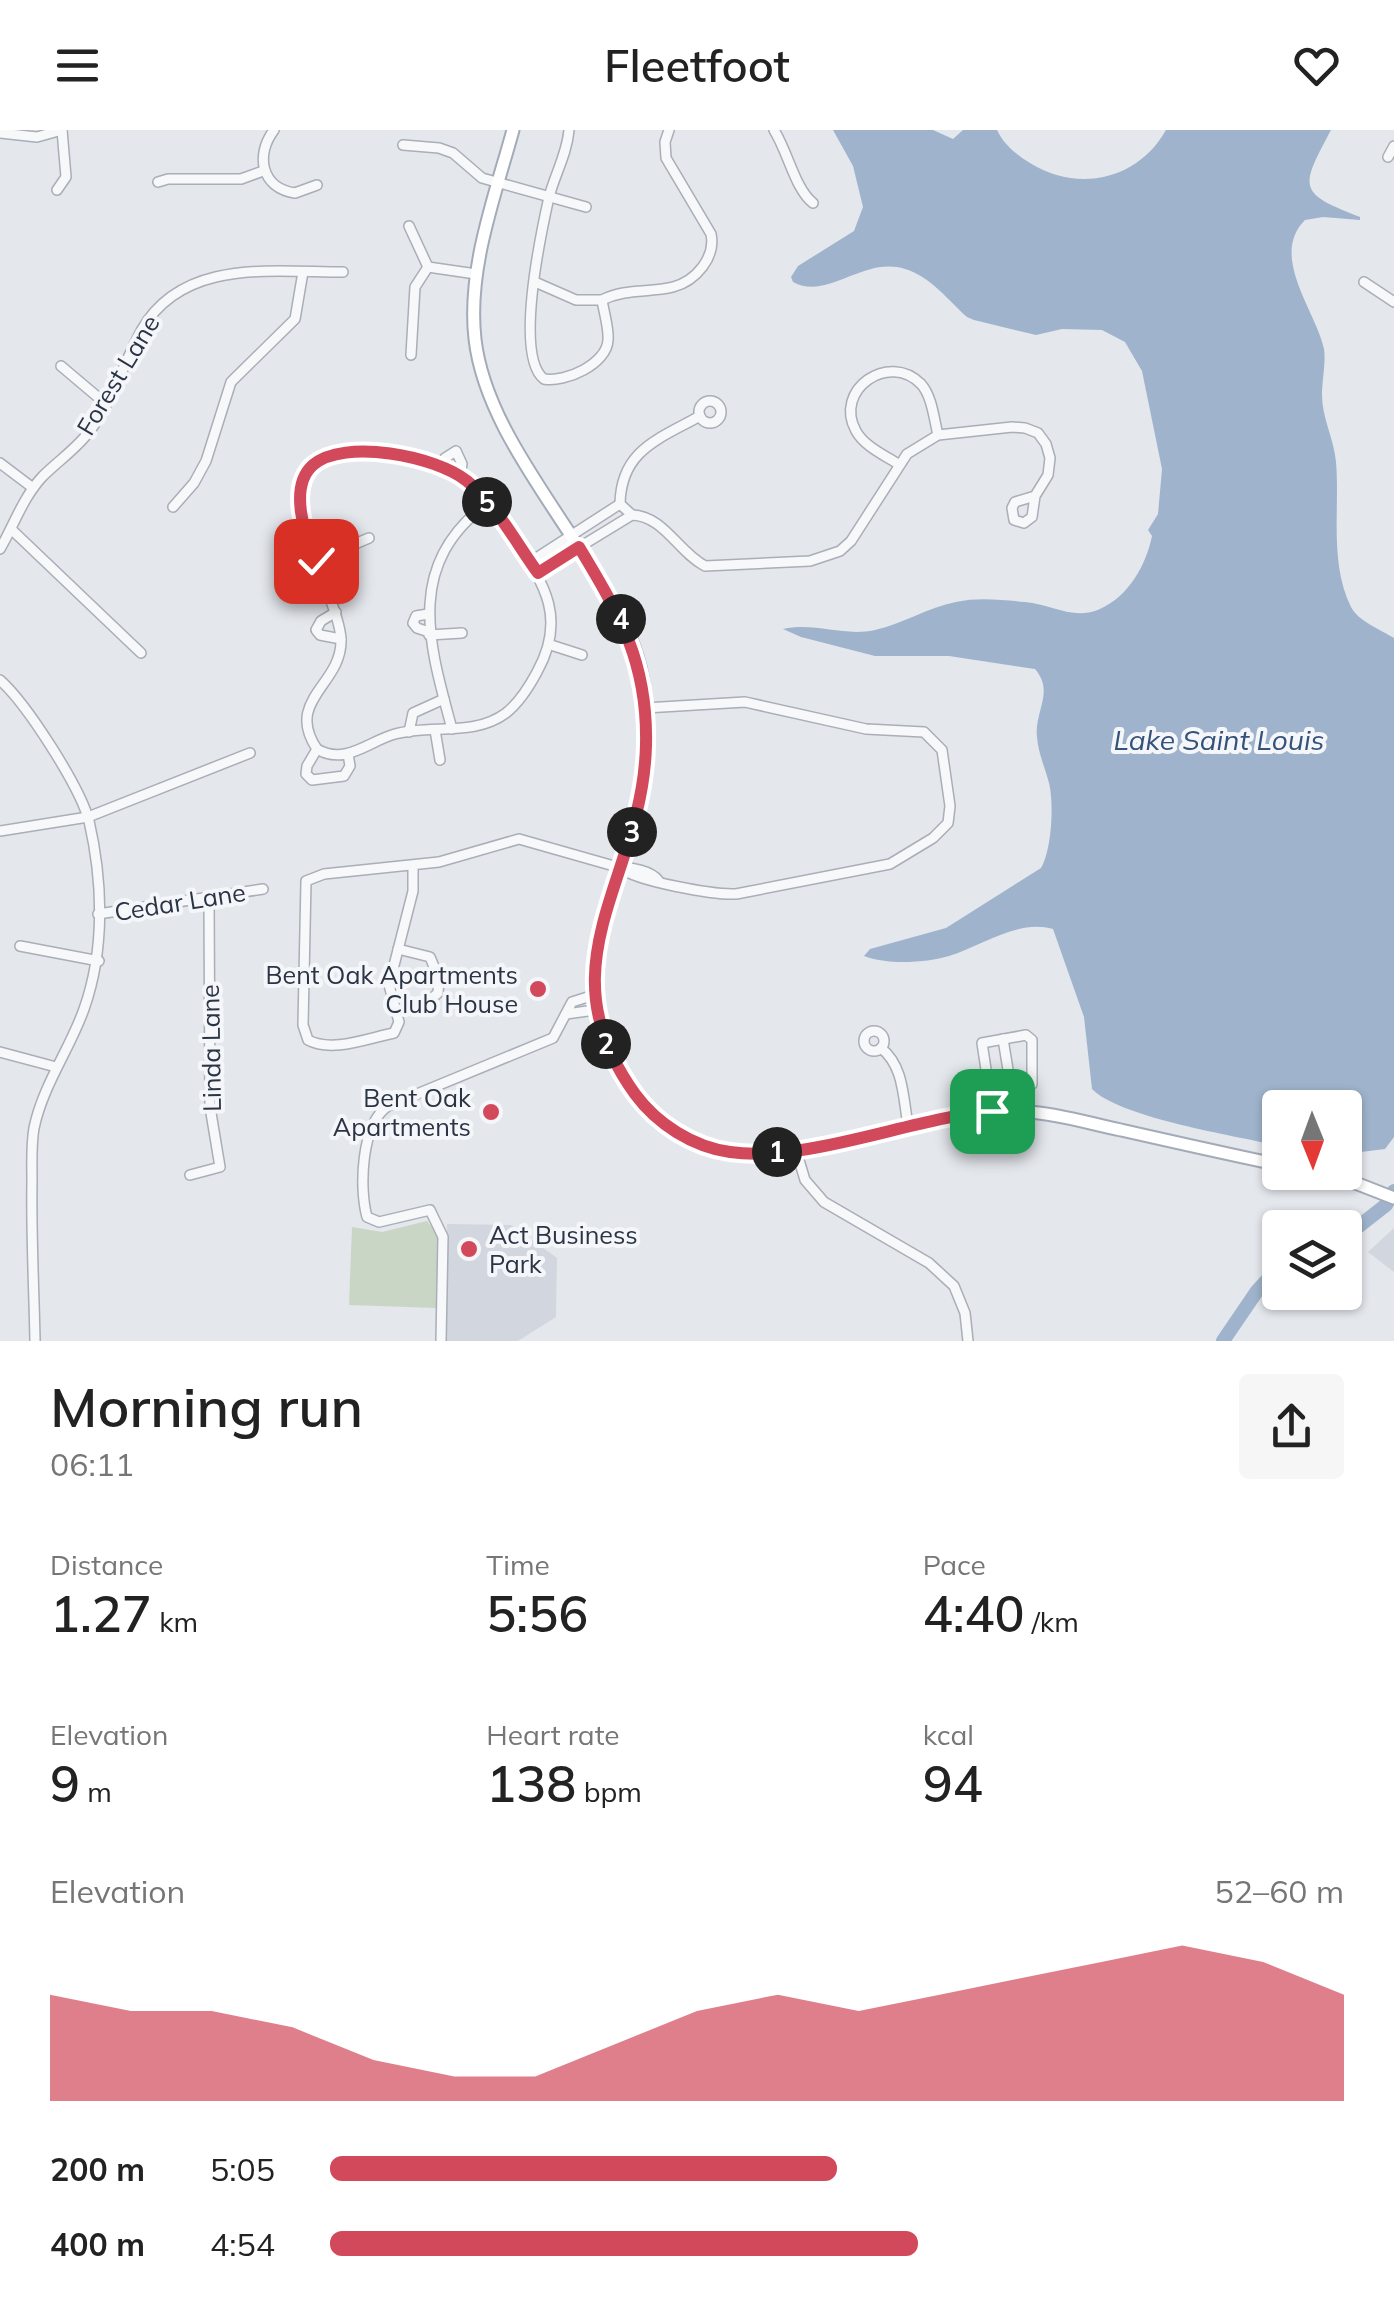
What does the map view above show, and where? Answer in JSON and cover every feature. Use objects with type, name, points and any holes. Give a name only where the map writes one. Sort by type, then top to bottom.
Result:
[{"type":"main road","points":[[513,130],[476,274],[475,341],[482,372],[503,424],[627,631],[642,678],[645,774],[599,939],[594,995],[595,1010],[613,1060],[640,1100],[670,1128],[697,1143],[730,1152],[796,1150],[978,1112],[1032,1112],[1262,1161]]},
{"type":"main road","points":[[1362,1186],[1394,1198]]},
{"type":"street","points":[[8,133],[37,138],[62,130],[66,177],[57,190]]},
{"type":"street","points":[[274,130],[264,148],[263,171],[285,192],[301,193],[317,185]]},
{"type":"street","points":[[569,130],[550,195],[530,308],[532,364],[539,375],[564,380],[605,351],[608,338],[602,300]]},
{"type":"street","points":[[535,282],[576,300],[602,300],[643,288],[681,284],[709,261],[714,247],[711,234],[666,158],[669,130]]},
{"type":"street","points":[[774,130],[787,150],[802,195],[813,204]]},
{"type":"street","points":[[403,146],[439,148],[453,153],[482,178],[586,207]]},
{"type":"street","points":[[1388,157],[1394,146]]},
{"type":"street","points":[[158,182],[241,179],[263,171]]},
{"type":"street","points":[[409,226],[428,266]]},
{"type":"street","points":[[428,266],[476,274]]},
{"type":"street","points":[[411,355],[415,287],[428,266]]},
{"type":"street","points":[[173,507],[206,461],[231,382],[295,319],[303,272]]},
{"type":"street","name":"Forest Lane","points":[[0,549],[34,488],[91,430],[150,317],[162,302],[186,286],[216,276],[343,272]]},
{"type":"street","points":[[1364,282],[1394,302]]},
{"type":"street","points":[[61,366],[106,404]]},
{"type":"street","points":[[898,464],[864,442],[855,431],[850,417],[851,402],[864,381],[880,372],[897,372],[924,386],[938,435]]},
{"type":"street","points":[[620,504],[620,488],[633,458],[700,416]]},
{"type":"street","points":[[620,504],[632,514],[652,519],[705,566],[810,562],[840,551],[851,541],[898,464],[921,443],[938,435],[1012,427],[1038,433],[1046,444],[1050,458],[1048,474],[1035,496]]},
{"type":"street","points":[[441,466],[456,451],[462,464],[460,476]]},
{"type":"street","points":[[390,452],[441,466],[460,476],[488,503],[538,573],[551,610],[551,645],[526,692],[496,720],[394,734],[348,754],[334,756],[318,750],[309,737],[308,707],[334,666],[341,639],[336,612],[306,538],[301,513],[302,486],[311,466],[330,456],[390,452]]},
{"type":"street","points":[[0,463],[34,488]]},
{"type":"street","points":[[452,729],[429,634],[428,614],[448,540],[464,521],[488,503]]},
{"type":"street","points":[[530,562],[620,504]]},
{"type":"street","points":[[538,573],[632,514]]},
{"type":"street","points":[[11,529],[141,654]]},
{"type":"street","points":[[316,561],[369,538]]},
{"type":"street","points":[[336,612],[321,621],[316,630],[320,635],[341,639]]},
{"type":"street","points":[[428,614],[416,616],[413,623],[417,628],[429,634],[462,634]]},
{"type":"street","points":[[551,645],[582,655]]},
{"type":"street","points":[[0,680],[14,692],[50,745],[88,817],[98,914],[98,961],[83,1012],[42,1100],[33,1136],[35,1341]]},
{"type":"street","points":[[409,732],[414,713],[444,699]]},
{"type":"street","points":[[412,866],[413,892],[389,986],[398,1010],[399,1022],[394,1033],[318,1046],[308,1040],[304,1025],[306,880],[324,874],[412,866],[468,855],[519,839],[621,868],[628,874],[719,894],[736,894],[890,864],[932,838],[948,823],[942,750],[924,732],[866,729],[745,702],[686,706],[679,711],[645,711]]},
{"type":"street","points":[[435,730],[440,760]]},
{"type":"street","points":[[318,750],[306,766],[306,774],[312,780],[349,773],[348,754]]},
{"type":"street","points":[[0,831],[88,817],[250,752]]},
{"type":"street","name":"Cedar Lane","points":[[98,914],[262,889]]},
{"type":"street","name":"Linda Lane","points":[[190,1175],[220,1167],[210,1107],[210,898]]},
{"type":"street","points":[[20,946],[98,961]]},
{"type":"street","points":[[398,949],[430,957],[439,979],[438,993],[431,999],[398,1010]]},
{"type":"street","points":[[441,1341],[442,1230],[430,1210],[379,1222],[367,1217],[368,1129],[377,1114],[388,1106],[553,1038],[572,1002],[594,995]]},
{"type":"street","points":[[566,1014],[595,1010]]},
{"type":"street","points":[[978,1112],[973,1090],[1011,1088],[1032,1084],[1032,1040],[1026,1035],[982,1043],[989,1089]]},
{"type":"street","points":[[1003,1039],[1011,1088]]},
{"type":"street","points":[[881,1048],[898,1068],[908,1124]]},
{"type":"street","points":[[0,1052],[56,1067]]},
{"type":"street","points":[[796,1150],[805,1180],[824,1202],[929,1262],[954,1286],[966,1313],[968,1341]]},
{"type":"shaded area","points":[[447,1224],[511,1225],[557,1258],[556,1317],[518,1341],[446,1341]]},
{"type":"shaded area","points":[[1394,1228],[1394,1272],[1368,1252]]},
{"type":"green space","points":[[427,1221],[438,1236],[437,1308],[349,1305],[352,1227],[382,1232]]},
{"type":"water","name":"Lake Saint Louis","points":[[833,130],[933,130],[953,139],[963,130],[997,130],[1011,149],[1030,163],[1068,178],[1087,179],[1123,170],[1140,160],[1166,130],[1331,130],[1314,165],[1310,186],[1325,201],[1360,220],[1305,220],[1295,234],[1292,250],[1298,284],[1324,349],[1323,404],[1336,462],[1338,554],[1344,590],[1359,617],[1394,638],[1394,1137],[1385,1149],[1362,1152],[1362,1090],[1262,1090],[1262,1142],[1152,1117],[1106,1099],[1092,1089],[1084,1017],[1053,929],[1013,931],[929,960],[895,962],[864,956],[870,949],[946,928],[1041,868],[1048,850],[1052,814],[1051,792],[1037,737],[1043,686],[1035,669],[949,656],[875,656],[783,629],[863,632],[946,604],[973,600],[1035,603],[1072,613],[1100,609],[1128,588],[1145,558],[1152,536],[1148,530],[1158,514],[1162,469],[1142,371],[1125,342],[1102,330],[1062,329],[1036,335],[974,320],[931,283],[905,269],[875,268],[819,286],[793,282],[791,277],[798,266],[854,231],[863,207],[853,166]]},
{"type":"waterway","points":[[1362,1224],[1386,1205],[1394,1191]]},
{"type":"waterway","points":[[1223,1341],[1262,1286]]},
{"type":"place","name":"Bent Oak Apartments Club House","points":[[538,989]]},
{"type":"place","name":"Bent Oak Apartments","points":[[491,1112]]},
{"type":"place","name":"Act Business Park","points":[[469,1249]]},
{"type":"route","points":[[316,561],[301,513],[302,486],[311,466],[330,456],[390,452],[415,456],[467,480],[538,573],[579,547],[627,631],[642,678],[646,714],[645,774],[631,836],[599,939],[595,1010],[613,1060],[640,1100],[670,1128],[697,1143],[754,1154],[812,1147],[908,1124],[992,1111]]}]
